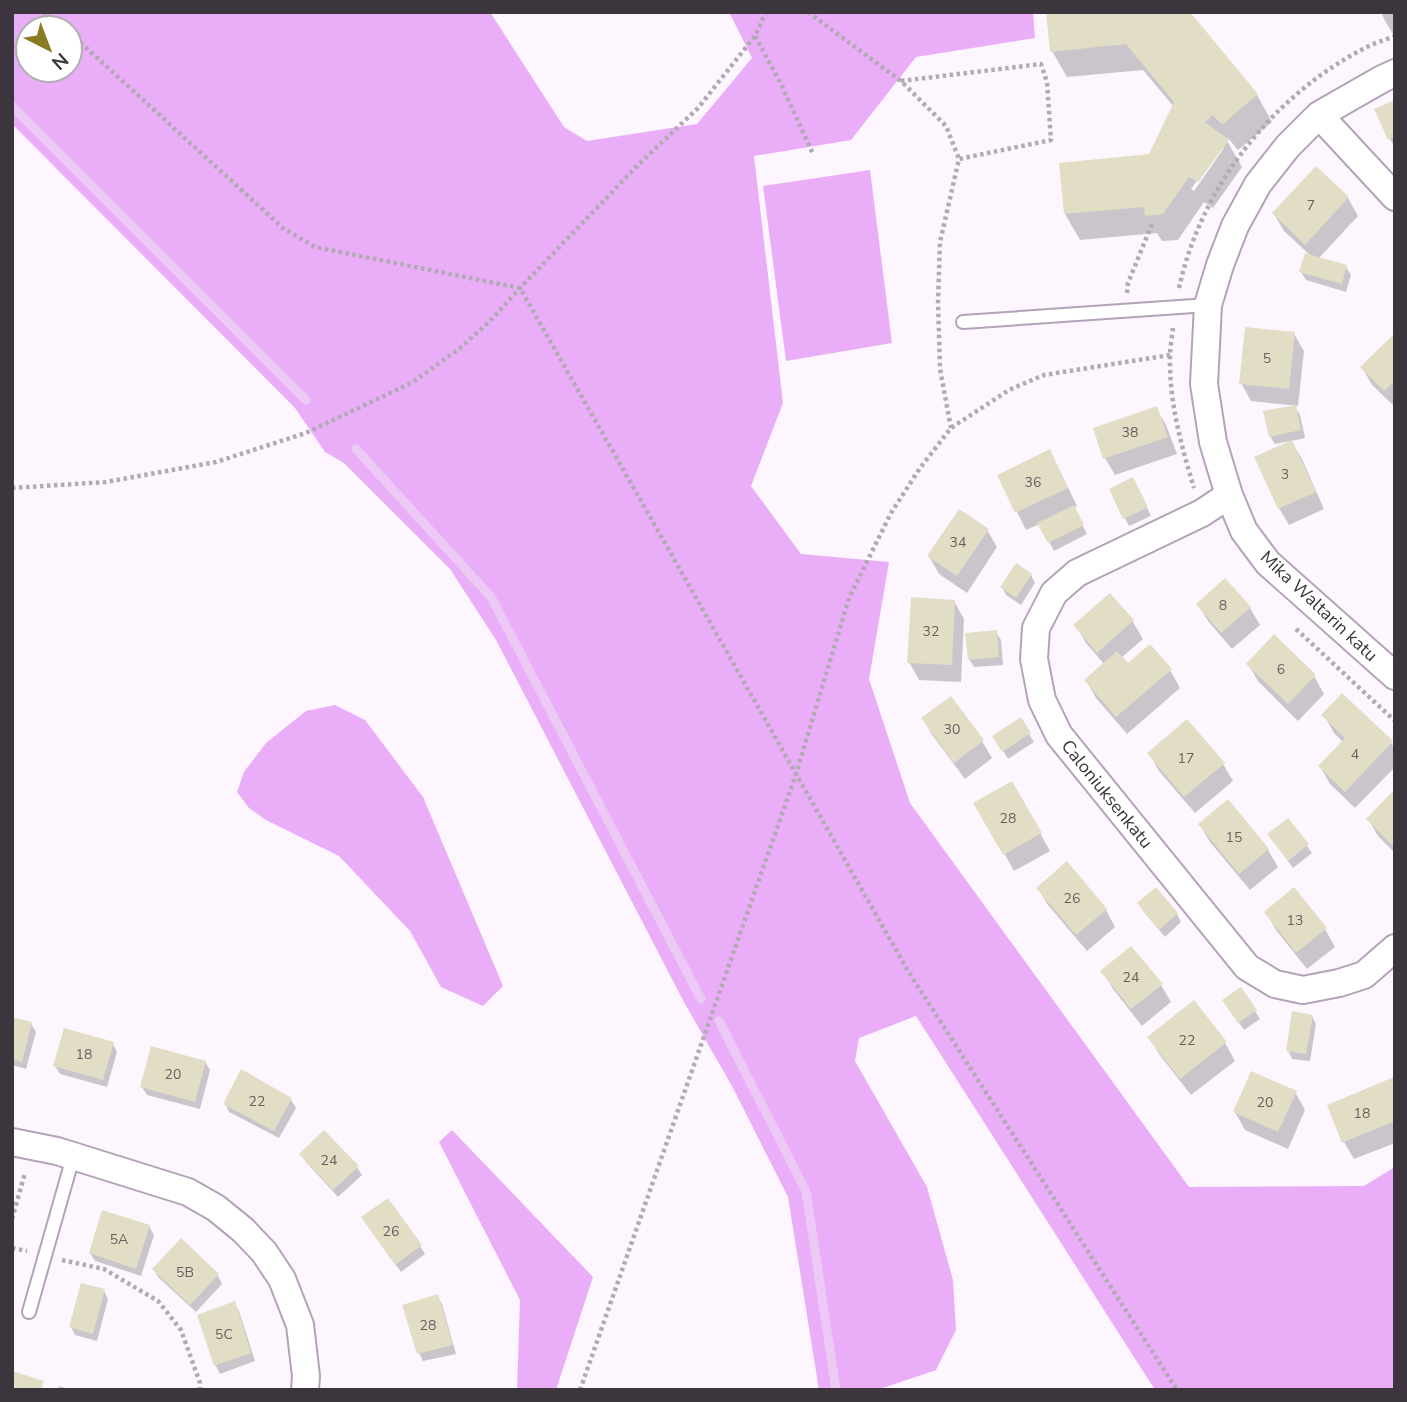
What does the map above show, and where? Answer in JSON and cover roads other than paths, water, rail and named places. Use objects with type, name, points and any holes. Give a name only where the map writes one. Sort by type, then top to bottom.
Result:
[{"type":"street","name":"Mika Waltarin katu","points":[[1395,73],[1320,115],[1288,146],[1258,184],[1235,226],[1208,305],[1204,384],[1213,442],[1229,495],[1244,531],[1268,564],[1395,676]]},
{"type":"street","points":[[1320,115],[1395,197]]},
{"type":"street","name":"Caloniuksenkatu","points":[[1229,495],[1202,513],[1077,573],[1054,593],[1036,628],[1034,659],[1042,700],[1059,735],[1247,967],[1275,984],[1303,990],[1339,984],[1364,975],[1395,948]]},
{"type":"street","points":[[22,1144],[188,1192],[216,1208],[243,1230],[264,1252],[287,1291],[300,1325],[305,1390]]},
{"type":"lane","points":[[962,322],[1208,305]]},
{"type":"lane","points":[[29,1312],[73,1157]]},
{"type":"waterway","points":[[12,106],[306,400]]},
{"type":"waterway","points":[[356,449],[491,597],[701,999]]},
{"type":"waterway","points":[[719,1021],[806,1191],[836,1390]]}]
